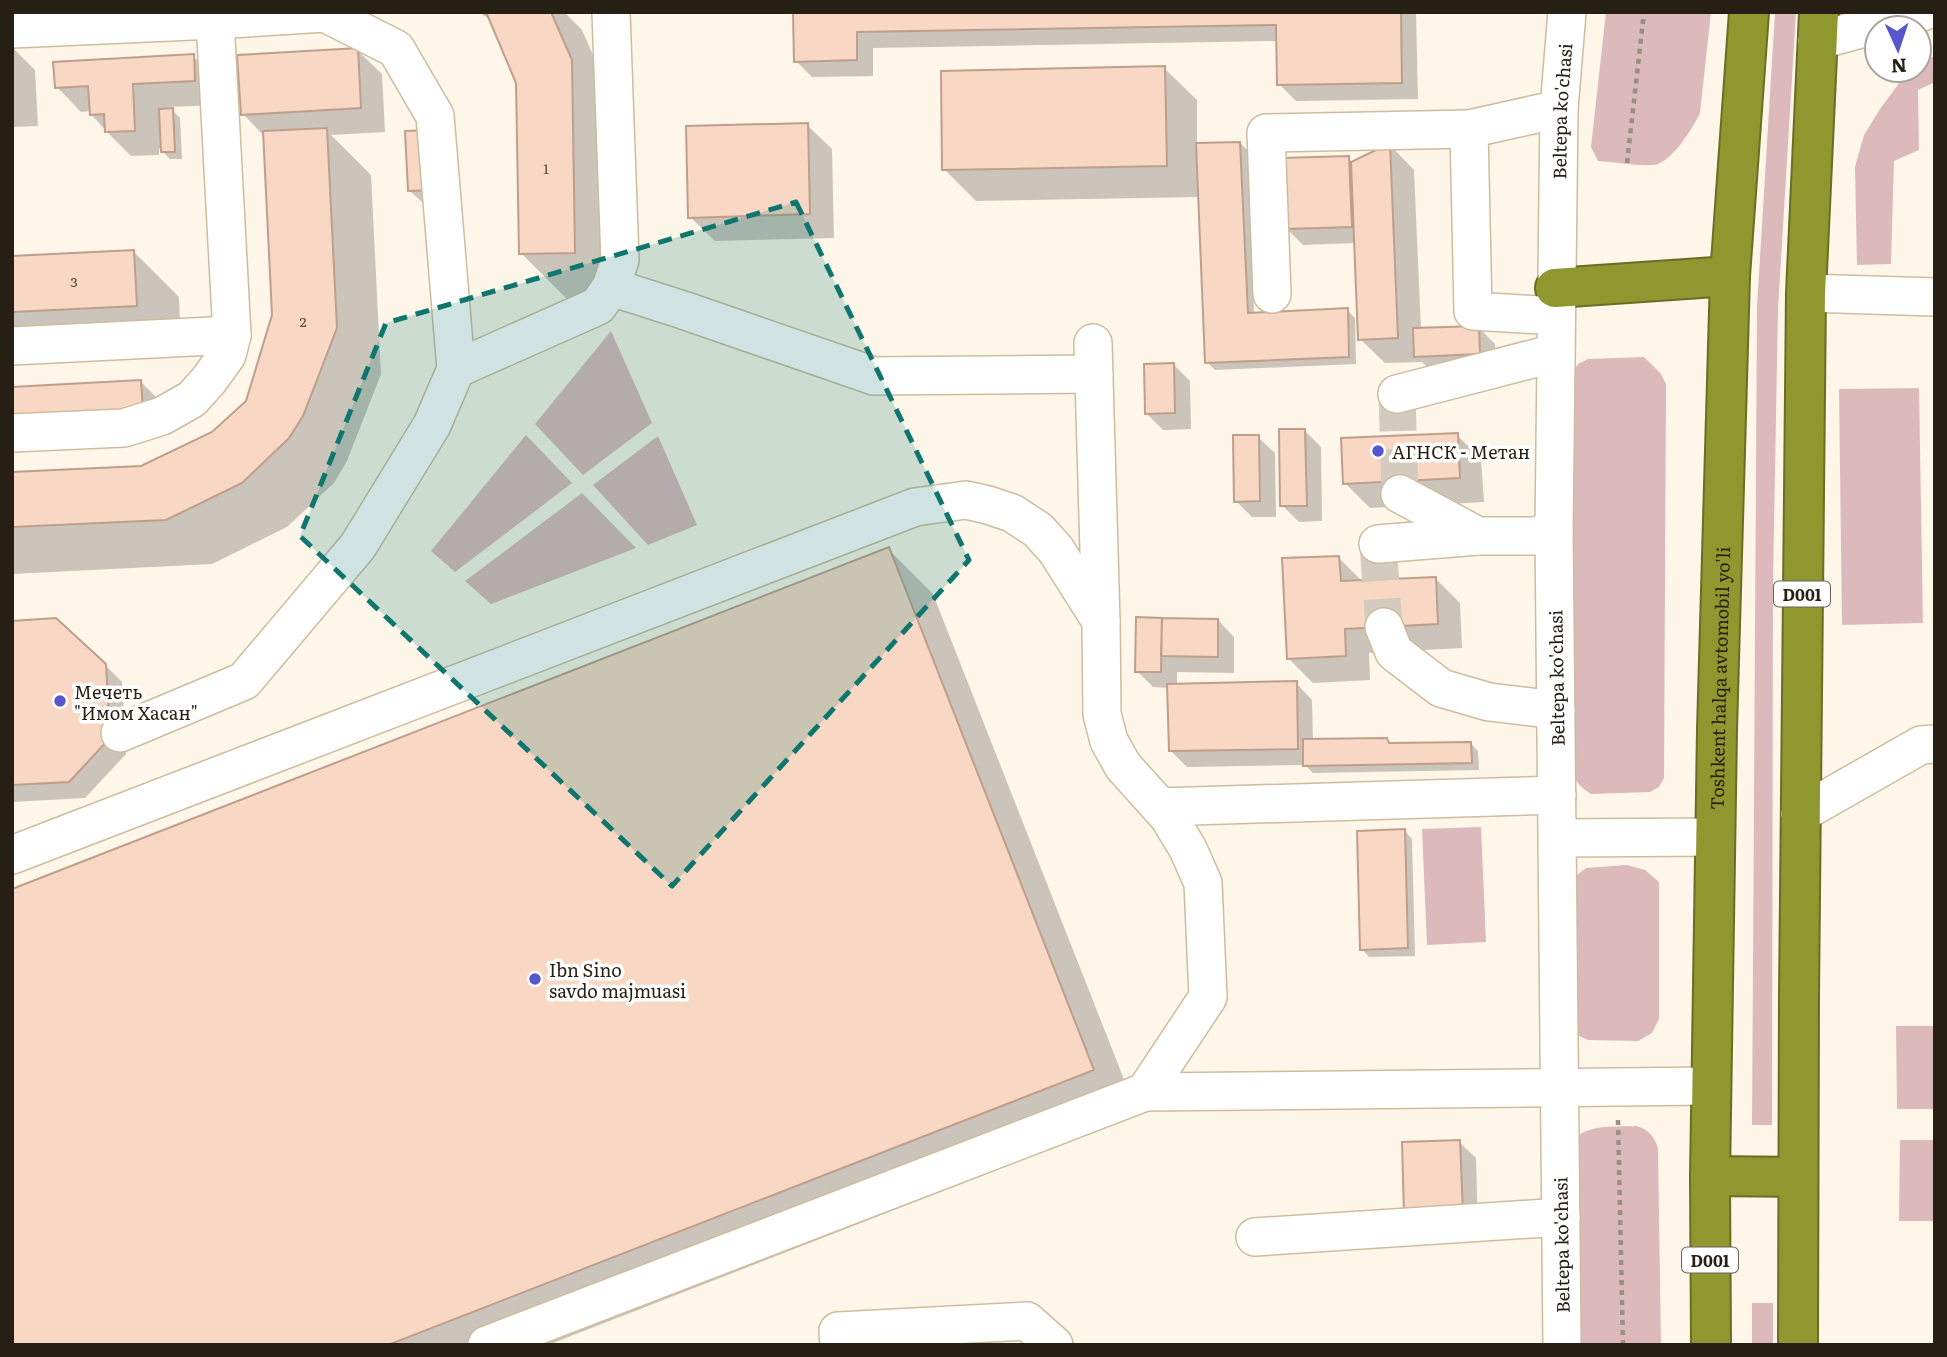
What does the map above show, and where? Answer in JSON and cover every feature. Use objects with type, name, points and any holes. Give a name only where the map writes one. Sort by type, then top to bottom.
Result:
[{"type":"highway","name":"Toshkent halqa avtomobil yo'li","points":[[1711,1345],[1710,1175],[1717,730],[1730,276],[1749,12]]},
{"type":"highway","name":"D001","points":[[1798,1345],[1797,1177],[1805,293],[1818,26]]},
{"type":"highway","points":[[1556,302],[1730,276]]},
{"type":"highway","points":[[1710,1175],[1797,1177]]},
{"type":"street","points":[[456,369],[598,306],[611,288],[620,260],[611,12]]},
{"type":"street","name":"Beltepa ko'chasi","points":[[1562,1345],[1553,530],[1559,109],[1567,12]]},
{"type":"street","points":[[1818,26],[1923,12]]},
{"type":"street","points":[[12,29],[325,13],[396,49],[435,116],[456,369],[432,425],[358,546],[244,681],[120,733]]},
{"type":"street","points":[[12,433],[124,428],[162,416],[192,398],[227,355],[232,335],[215,20]]},
{"type":"street","points":[[1272,294],[1266,133],[1469,128],[1559,109]]},
{"type":"street","points":[[1469,128],[1473,311],[1556,302]]},
{"type":"street","points":[[611,288],[874,376],[1093,358],[1102,714],[1109,741],[1123,766],[1168,816],[1188,849],[1203,883],[1208,997],[1145,1092]]},
{"type":"street","points":[[1805,293],[1935,297]]},
{"type":"street","points":[[12,346],[232,335]]},
{"type":"street","points":[[1397,394],[1555,352]]},
{"type":"street","points":[[1400,494],[1478,536]]},
{"type":"street","points":[[12,855],[915,507],[966,500],[1012,513],[1038,530],[1056,550],[1101,621]]},
{"type":"street","points":[[1378,544],[1478,536],[1535,536],[1553,530]]},
{"type":"street","points":[[1384,627],[1394,652],[1441,688],[1489,702],[1556,710]]},
{"type":"street","points":[[1800,814],[1921,745],[1935,744]]},
{"type":"street","points":[[1160,807],[1557,794]]},
{"type":"street","points":[[1558,838],[1715,837]]},
{"type":"street","points":[[487,1345],[1145,1092],[1711,1086]]},
{"type":"street","points":[[1255,1237],[1561,1217]]},
{"type":"street","points":[[839,1345],[838,1331],[1027,1321],[1054,1345]]},
{"type":"path","points":[[1627,163],[1644,12]]},
{"type":"path","points":[[1617,1087],[1623,1345]]},
{"type":"highlighted area","points":[[796,202],[969,560],[672,886],[300,536],[386,323]]},
{"type":"shaded area","points":[[1606,12],[1711,12],[1700,113],[1681,144],[1660,163],[1640,165],[1598,161],[1591,147]]},
{"type":"shaded area","points":[[1775,12],[1796,12],[1778,309],[1773,581],[1772,1125],[1752,1125],[1757,307]]},
{"type":"shaded area","points":[[1935,56],[1933,83],[1933,57]]},
{"type":"shaded area","points":[[1899,84],[1931,84],[1918,90],[1919,150],[1894,161],[1891,264],[1857,265],[1855,167],[1864,135]]},
{"type":"shaded area","points":[[611,331],[652,423],[583,475],[535,424]]},
{"type":"shaded area","points":[[1644,357],[1661,374],[1666,384],[1664,778],[1659,787],[1650,792],[1591,794],[1580,786],[1575,778],[1571,755],[1573,372],[1578,364],[1588,359]]},
{"type":"shaded area","points":[[1919,388],[1923,623],[1842,625],[1839,389]]},
{"type":"shaded area","points":[[526,435],[572,483],[455,572],[431,551]]},
{"type":"shaded area","points":[[658,436],[697,525],[648,545],[593,485]]},
{"type":"shaded area","points":[[582,493],[636,548],[491,604],[465,581]]},
{"type":"shaded area","points":[[1481,827],[1486,942],[1427,945],[1422,829]]},
{"type":"shaded area","points":[[1627,865],[1645,870],[1659,882],[1659,1019],[1652,1033],[1638,1041],[1588,1040],[1577,1035],[1572,1025],[1572,879],[1586,868]]},
{"type":"shaded area","points":[[1896,1026],[1935,1026],[1935,1109],[1897,1109]]},
{"type":"shaded area","points":[[1636,1126],[1650,1134],[1658,1148],[1661,1345],[1578,1345],[1576,1137],[1597,1128]]},
{"type":"shaded area","points":[[1900,1140],[1935,1140],[1935,1221],[1899,1221]]},
{"type":"shaded area","points":[[1752,1303],[1773,1303],[1773,1345],[1752,1345]]},
{"type":"building","points":[[486,12],[551,12],[572,60],[575,253],[519,254],[516,83]]},
{"type":"building","points":[[793,12],[1401,12],[1402,83],[1277,85],[1276,25],[857,32],[857,60],[794,62]]},
{"type":"building","points":[[358,48],[361,108],[241,115],[237,55]]},
{"type":"building","points":[[194,54],[195,81],[133,84],[135,131],[105,132],[104,114],[90,115],[88,86],[55,88],[53,62]]},
{"type":"building","points":[[1165,66],[1167,166],[942,170],[941,71]]},
{"type":"building","points":[[173,108],[175,152],[161,152],[159,109]]},
{"type":"building","points":[[808,123],[810,214],[688,218],[686,126]]},
{"type":"building","points":[[327,128],[337,328],[303,416],[289,438],[242,483],[166,520],[12,527],[12,472],[141,466],[212,432],[246,401],[272,315],[263,131]]},
{"type":"building","points":[[429,130],[432,190],[408,191],[405,131]]},
{"type":"building","points":[[1240,142],[1248,313],[1348,308],[1349,357],[1205,363],[1196,143]]},
{"type":"building","points":[[1390,143],[1398,338],[1358,340],[1351,162]]},
{"type":"building","points":[[1349,156],[1352,227],[1285,229],[1282,158]]},
{"type":"building","points":[[134,250],[137,306],[12,312],[12,256]]},
{"type":"building","points":[[1479,326],[1480,354],[1414,357],[1413,328]]},
{"type":"building","points":[[1174,363],[1175,413],[1145,414],[1144,364]]},
{"type":"building","points":[[141,380],[143,411],[12,418],[12,387]]},
{"type":"building","points":[[1279,429],[1305,429],[1307,506],[1280,506]]},
{"type":"building","points":[[1458,433],[1460,478],[1343,484],[1341,438]]},
{"type":"building","points":[[1233,435],[1259,435],[1260,501],[1234,502]]},
{"type":"building","name":"Ibn Sino savdo majmuasi","points":[[889,547],[1094,1070],[388,1345],[12,1345],[12,889]]},
{"type":"building","points":[[1339,556],[1341,581],[1436,577],[1438,624],[1345,629],[1346,656],[1287,659],[1282,558]]},
{"type":"building","points":[[1136,617],[1162,618],[1161,672],[1135,672]]},
{"type":"building","name":"Мечеть \"Имом Хасан\"","points":[[56,618],[106,664],[110,738],[69,782],[12,785],[12,621]]},
{"type":"building","points":[[1162,618],[1218,619],[1218,657],[1161,656]]},
{"type":"building","points":[[1297,681],[1298,749],[1169,751],[1167,684]]},
{"type":"building","points":[[1387,738],[1389,743],[1471,742],[1472,763],[1303,766],[1303,739]]},
{"type":"building","points":[[1405,829],[1408,948],[1360,950],[1357,831]]},
{"type":"building","points":[[1460,1140],[1463,1213],[1404,1215],[1402,1142]]},
{"type":"tunnel","points":[[1397,394],[1400,494]]},
{"type":"tunnel","points":[[1378,544],[1384,627]]},
{"type":"place","name":"АГНСК - Метан","points":[[1378,451]]},
{"type":"place","name":"Мечеть \"Имом Хасан\"","points":[[60,701]]},
{"type":"place","name":"Ibn Sino savdo majmuasi","points":[[535,979]]}]
